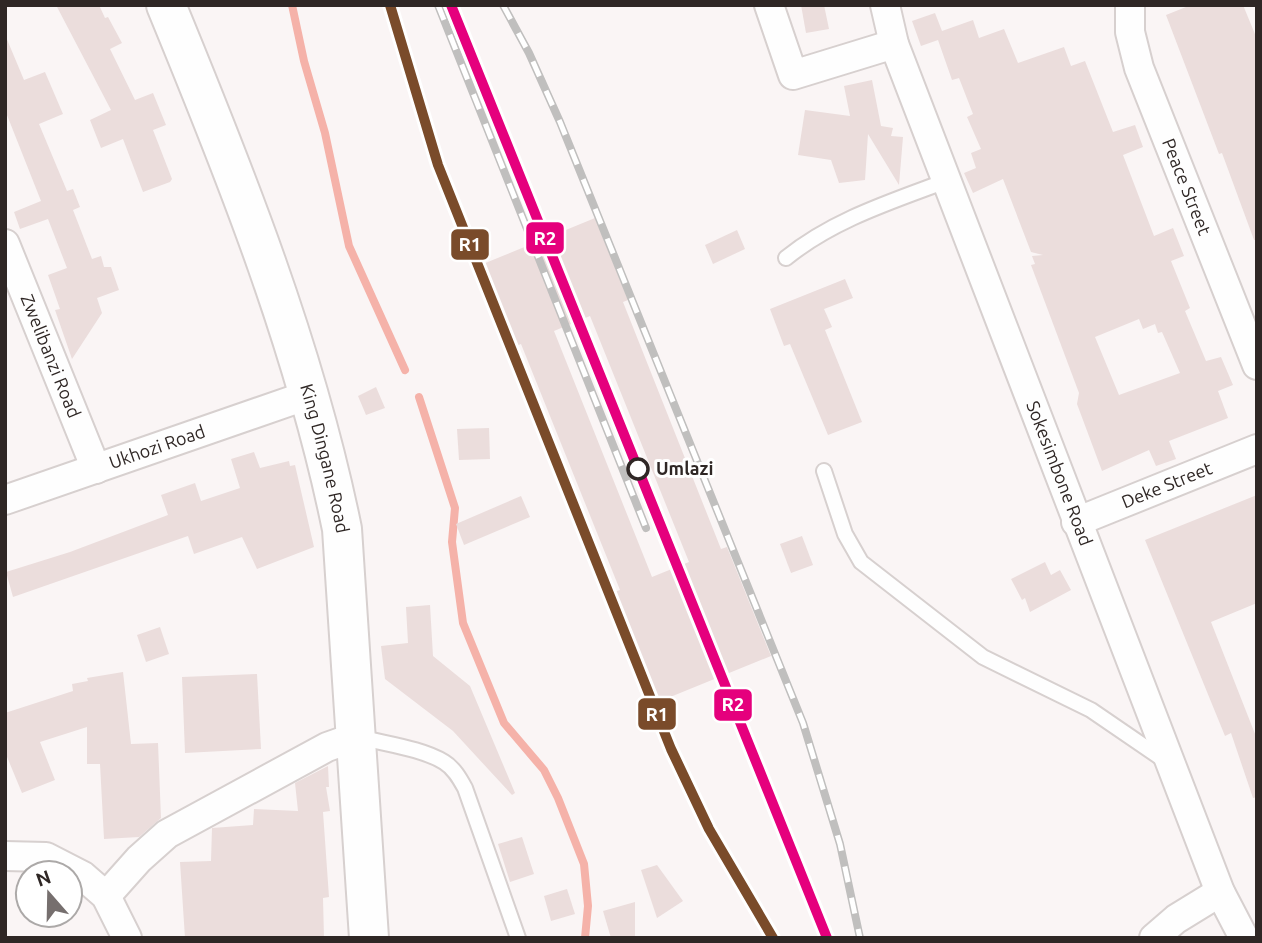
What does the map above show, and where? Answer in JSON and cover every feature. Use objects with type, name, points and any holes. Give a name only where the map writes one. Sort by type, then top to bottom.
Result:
[{"type":"street","name":"King Dingane Road","points":[[166,5],[244,195],[332,478],[342,529],[358,736],[369,938]]},
{"type":"street","points":[[769,5],[793,75],[894,44]]},
{"type":"street","name":"Sokesimbone Road","points":[[885,5],[894,44],[1076,522],[1220,892],[1244,938]]},
{"type":"street","name":"Peace Street","points":[[1130,5],[1130,32],[1139,68],[1257,365]]},
{"type":"street","name":"Zwelibanzi Road","points":[[6,247],[96,468]]},
{"type":"street","name":"Ukhozi Road","points":[[5,500],[308,395]]},
{"type":"street","name":"Deke Street","points":[[1076,522],[1257,450]]},
{"type":"street","points":[[106,896],[139,859],[167,834],[327,747],[358,736]]},
{"type":"street","points":[[5,856],[46,857],[83,876],[106,896],[127,938]]},
{"type":"street","points":[[1154,938],[1176,919],[1220,892]]},
{"type":"lane","points":[[786,258],[809,240],[850,218],[946,181]]},
{"type":"lane","points":[[824,471],[845,534],[861,562],[983,657],[1091,710],[1171,765]]},
{"type":"lane","points":[[358,736],[430,756],[445,763],[455,772],[466,788],[518,938]]},
{"type":"building","points":[[56,5],[99,5],[105,18],[108,17],[122,43],[110,49],[135,100],[153,93],[166,125],[153,130],[172,179],[170,182],[143,192],[123,139],[101,148],[90,120],[111,110]]},
{"type":"building","points":[[801,5],[824,5],[829,29],[806,33]]},
{"type":"building","points":[[1191,5],[1243,5],[1257,39],[1257,240],[1254,240],[1222,153],[1219,154],[1166,15]]},
{"type":"building","points":[[935,13],[942,31],[973,20],[979,38],[1004,29],[1018,63],[1064,47],[1071,66],[1085,61],[1113,132],[1135,125],[1143,147],[1123,155],[1154,236],[1173,228],[1184,256],[1171,261],[1190,308],[1185,311],[1206,361],[1221,357],[1233,385],[1218,391],[1228,418],[1169,441],[1176,459],[1156,466],[1149,450],[1102,471],[1077,404],[1079,393],[1031,265],[1035,264],[1032,256],[1043,255],[1031,252],[1003,179],[973,193],[964,173],[976,168],[971,153],[981,149],[967,117],[973,114],[959,78],[952,80],[938,40],[921,46],[912,21]],"holes":[[[1139,319],[1143,329],[1155,324],[1158,333],[1162,332],[1180,373],[1119,395],[1095,337]]]},
{"type":"building","points":[[6,37],[24,80],[45,72],[63,114],[39,124],[67,191],[73,189],[80,207],[73,210],[92,259],[101,256],[104,267],[111,267],[119,290],[97,298],[102,313],[72,359],[55,310],[60,309],[48,275],[67,268],[48,219],[20,229],[14,212],[41,201],[5,110]]},
{"type":"building","points":[[872,80],[881,126],[893,128],[891,136],[903,137],[899,185],[868,134],[865,180],[839,183],[831,160],[798,155],[805,110],[850,116],[844,86]]},
{"type":"building","points":[[595,218],[628,300],[623,302],[721,549],[727,547],[771,656],[658,702],[614,592],[620,590],[521,344],[516,346],[483,264]],"holes":[[[590,316],[689,562],[652,577],[554,331]]]},
{"type":"building","points":[[737,230],[745,249],[713,264],[705,245]]},
{"type":"building","points":[[845,279],[853,298],[824,309],[832,327],[825,330],[862,422],[828,435],[790,344],[784,346],[770,309]]},
{"type":"building","points":[[376,387],[385,408],[366,415],[358,396]]},
{"type":"building","points":[[489,428],[490,459],[459,460],[457,429]]},
{"type":"building","points":[[254,452],[260,468],[289,461],[290,466],[295,465],[314,547],[257,569],[242,537],[194,554],[188,536],[13,597],[6,572],[70,552],[168,515],[161,495],[195,483],[201,501],[240,488],[231,459]]},
{"type":"building","points":[[1257,495],[1257,603],[1211,622],[1257,739],[1257,797],[1253,798],[1231,733],[1225,736],[1145,540]]},
{"type":"building","points":[[521,496],[530,517],[464,545],[456,524]]},
{"type":"building","points":[[802,536],[813,565],[791,573],[780,544]]},
{"type":"building","points":[[1045,562],[1051,575],[1060,570],[1071,590],[1030,612],[1025,598],[1022,600],[1011,579]]},
{"type":"building","points":[[430,605],[433,656],[470,686],[515,793],[512,795],[453,731],[385,679],[381,646],[408,643],[406,607]]},
{"type":"building","points":[[160,627],[169,654],[146,662],[137,635]]},
{"type":"building","points":[[123,672],[131,744],[158,743],[161,818],[139,837],[104,839],[100,764],[87,764],[87,727],[40,742],[55,780],[22,793],[5,752],[5,713],[73,691],[72,684],[88,681],[87,678]]},
{"type":"building","points":[[257,674],[261,749],[185,753],[182,677]]},
{"type":"building","points":[[328,766],[329,787],[326,787],[330,811],[323,812],[329,897],[323,898],[324,938],[185,938],[180,862],[211,861],[212,828],[253,825],[254,809],[298,811],[295,783]]},
{"type":"building","points":[[522,837],[534,874],[510,882],[498,844]]},
{"type":"building","points":[[657,865],[683,901],[657,918],[641,870]]},
{"type":"building","points":[[567,889],[575,914],[551,921],[544,896]]},
{"type":"building","points":[[635,902],[635,938],[611,938],[603,911]]},
{"type":"waterway","points":[[292,5],[304,61],[325,133],[349,246],[405,370]]},
{"type":"waterway","points":[[419,397],[455,508],[452,542],[463,623],[504,723],[544,770],[584,864],[588,906],[585,938]]},
{"type":"railway","points":[[390,5],[438,165],[536,411]]},
{"type":"railway","points":[[438,5],[646,528]]},
{"type":"railway","points":[[451,5],[827,938]]},
{"type":"railway","points":[[503,5],[529,53],[560,122],[803,723],[840,844],[860,938]]},
{"type":"transit line","name":"R1","points":[[390,5],[438,165],[671,749],[709,829],[773,938]]},
{"type":"transit line","name":"R2","points":[[451,5],[827,938]]},
{"type":"place","name":"Umlazi","points":[[638,469]]}]
